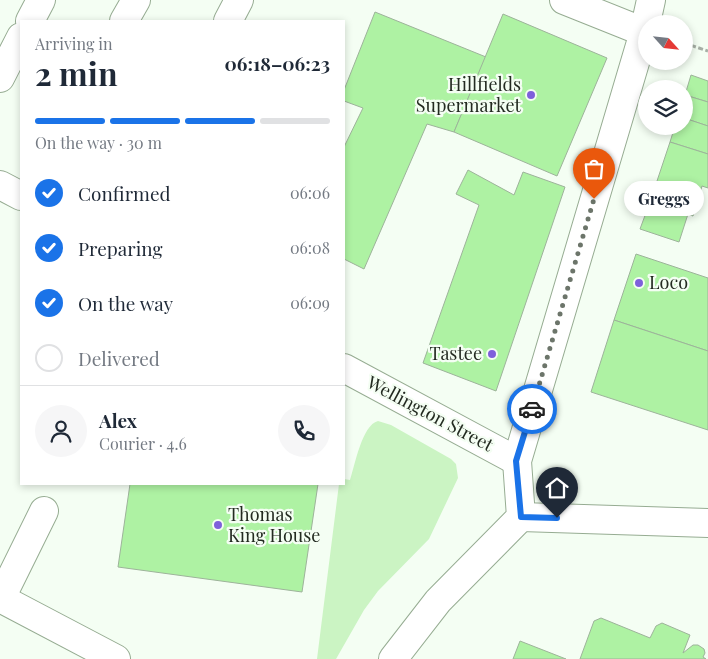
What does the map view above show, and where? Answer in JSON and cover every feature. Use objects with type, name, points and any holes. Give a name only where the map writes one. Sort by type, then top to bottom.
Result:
[{"type":"street","points":[[30,20],[40,0]]},
{"type":"street","points":[[125,20],[136,0]]},
{"type":"street","points":[[229,20],[239,0]]},
{"type":"street","points":[[564,0],[638,30]]},
{"type":"street","points":[[648,15],[651,0]]},
{"type":"street","points":[[0,78],[20,39]]},
{"type":"street","points":[[521,517],[516,461],[638,52]]},
{"type":"street","points":[[0,185],[20,195]]},
{"type":"street","name":"Wellington Street","points":[[345,369],[516,461]]},
{"type":"street","points":[[44,511],[0,598],[116,659]]},
{"type":"street","points":[[393,659],[438,601],[521,517],[708,523]]},
{"type":"path","points":[[693,46],[708,51]]},
{"type":"green space","points":[[378,421],[391,425],[451,459],[456,464],[458,478],[429,539],[378,591],[364,610],[336,659],[317,659],[339,485],[345,485],[345,479],[350,480],[363,437],[372,424]]},
{"type":"building","points":[[375,12],[486,57],[454,132],[427,124],[364,269],[345,260],[345,145],[363,108],[345,101],[345,87]]},
{"type":"building","name":"Hillfields Supermarket","points":[[503,14],[607,58],[557,176],[454,132]]},
{"type":"building","points":[[691,75],[708,81],[708,102],[693,97],[693,80],[690,80]]},
{"type":"building","points":[[693,97],[708,102],[708,126],[693,121]]},
{"type":"building","points":[[693,121],[708,126],[708,154],[670,142],[672,135],[693,135]]},
{"type":"building","points":[[670,142],[708,154],[708,188],[702,186],[693,216],[650,202]]},
{"type":"building","points":[[468,170],[514,195],[523,172],[565,187],[496,391],[423,363],[479,205],[456,194]]},
{"type":"building","points":[[650,202],[688,214],[679,242],[640,229]]},
{"type":"building","points":[[636,254],[708,278],[708,351],[614,320]]},
{"type":"building","points":[[614,320],[708,351],[708,430],[591,392]]},
{"type":"building","name":"Thomas King House","points":[[130,485],[318,485],[302,592],[118,567]]},
{"type":"building","points":[[601,618],[650,638],[656,626],[662,623],[690,635],[683,653],[693,645],[698,645],[704,649],[703,657],[706,659],[580,659],[594,621]]},
{"type":"building","points":[[520,641],[566,659],[513,659]]},
{"type":"way so far","points":[[532,409],[594,199]]},
{"type":"place","name":"Hillfields Supermarket","points":[[531,95]]},
{"type":"place","name":"Greggs","points":[[594,199]]},
{"type":"place","name":"Loco","points":[[639,283]]},
{"type":"place","name":"Tastee","points":[[492,354]]},
{"type":"place","name":"Thomas King House","points":[[218,525]]},
{"type":"route","points":[[532,409],[516,461],[521,517],[557,518]]}]
